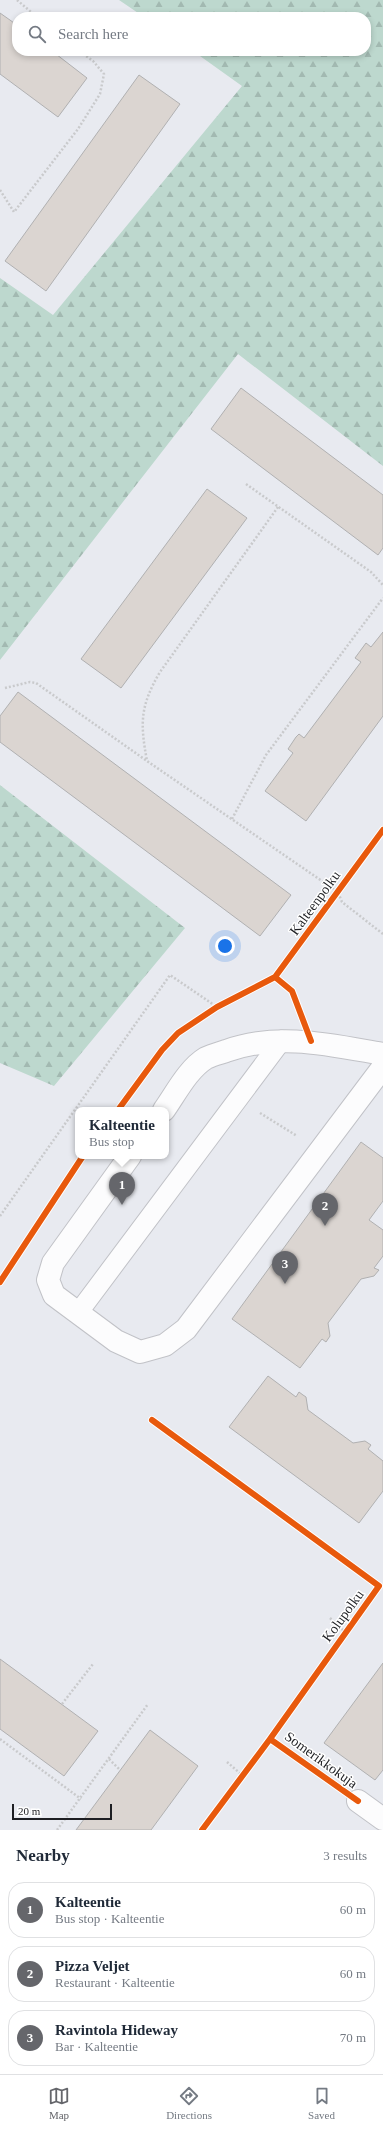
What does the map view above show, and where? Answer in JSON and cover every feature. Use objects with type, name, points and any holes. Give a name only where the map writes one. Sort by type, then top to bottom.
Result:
[{"type":"street","points":[[166,1107],[194,1069],[206,1058],[238,1046],[282,1040],[311,1041],[383,1054]]},
{"type":"street","points":[[128,1159],[53,1263],[48,1280],[54,1295],[116,1341],[140,1352],[165,1345],[186,1329],[383,1067]]},
{"type":"street","name":"Somerikkokuja","points":[[358,1801],[383,1819]]},
{"type":"lane","points":[[78,1313],[282,1040]]},
{"type":"path","points":[[17,0],[31,12]]},
{"type":"path","points":[[0,190],[14,212],[78,129],[100,94],[104,74],[93,61],[86,56]]},
{"type":"path","points":[[246,484],[371,572],[383,585]]},
{"type":"path","points":[[147,761],[141,732],[142,715],[149,690],[160,672],[278,507]]},
{"type":"path","points":[[232,819],[266,755],[383,598]]},
{"type":"path","points":[[5,688],[30,682],[36,683],[338,892],[342,902],[383,934]]},
{"type":"path","points":[[77,1107],[170,974],[217,1007]]},
{"type":"path","points":[[254,1109],[298,1137]]},
{"type":"path","points":[[0,1216],[75,1110]]},
{"type":"path","points":[[6,1197],[17,1205]]},
{"type":"path","points":[[330,1618],[346,1633]]},
{"type":"path","points":[[62,1704],[93,1664]]},
{"type":"path","points":[[57,1830],[81,1799],[148,1704]]},
{"type":"path","points":[[0,1739],[81,1799]]},
{"type":"path","points":[[109,1759],[120,1770]]},
{"type":"path","points":[[227,1762],[242,1775]]},
{"type":"path","points":[[238,1781],[247,1769]]},
{"type":"green space","points":[[119,0],[383,0],[383,466],[238,354],[0,660],[0,278],[53,315],[242,86],[200,56],[371,56],[371,12],[137,12]]},
{"type":"green space","points":[[0,785],[185,928],[54,1086],[0,1063]]},
{"type":"building","points":[[0,13],[12,21],[12,56],[58,56],[87,78],[58,117],[0,74]]},
{"type":"building","points":[[139,75],[180,104],[46,291],[5,261]]},
{"type":"building","points":[[241,388],[383,495],[383,548],[378,555],[211,429]]},
{"type":"building","points":[[207,489],[247,518],[121,688],[81,659]]},
{"type":"building","points":[[383,632],[383,716],[306,821],[265,791],[293,753],[288,749],[296,737],[299,734],[304,738],[361,662],[355,658],[366,643],[371,647]]},
{"type":"building","points":[[18,692],[291,895],[260,936],[0,742],[0,716]]},
{"type":"building","points":[[361,1142],[383,1158],[383,1201],[369,1220],[383,1230],[383,1256],[374,1268],[379,1270],[374,1276],[361,1279],[328,1323],[330,1336],[326,1342],[322,1339],[300,1368],[232,1319]]},
{"type":"building","points":[[268,1376],[296,1397],[299,1392],[306,1397],[308,1410],[353,1443],[365,1441],[371,1445],[368,1449],[383,1461],[383,1491],[359,1523],[229,1427]]},
{"type":"building","points":[[0,1659],[98,1731],[64,1776],[0,1729]]},
{"type":"building","points":[[383,1663],[383,1770],[375,1780],[324,1743]]},
{"type":"building","points":[[150,1730],[198,1766],[151,1830],[76,1830]]},
{"type":"cycle path","name":"Kalteenpolku","points":[[120,1107],[162,1050],[178,1033],[217,1007],[275,977],[383,830]]},
{"type":"cycle path","points":[[275,977],[292,991],[311,1041]]},
{"type":"cycle path","points":[[0,1282],[81,1159]]},
{"type":"cycle path","name":"Kolupolku","points":[[152,1420],[379,1586],[270,1739],[202,1830]]},
{"type":"cycle path","points":[[270,1739],[358,1801]]},
{"type":"place","name":"Kalteentie","points":[[122,1205]]},
{"type":"place","name":"Pizza Veljet","points":[[325,1226]]},
{"type":"place","name":"Ravintola Hideway","points":[[285,1284]]}]
